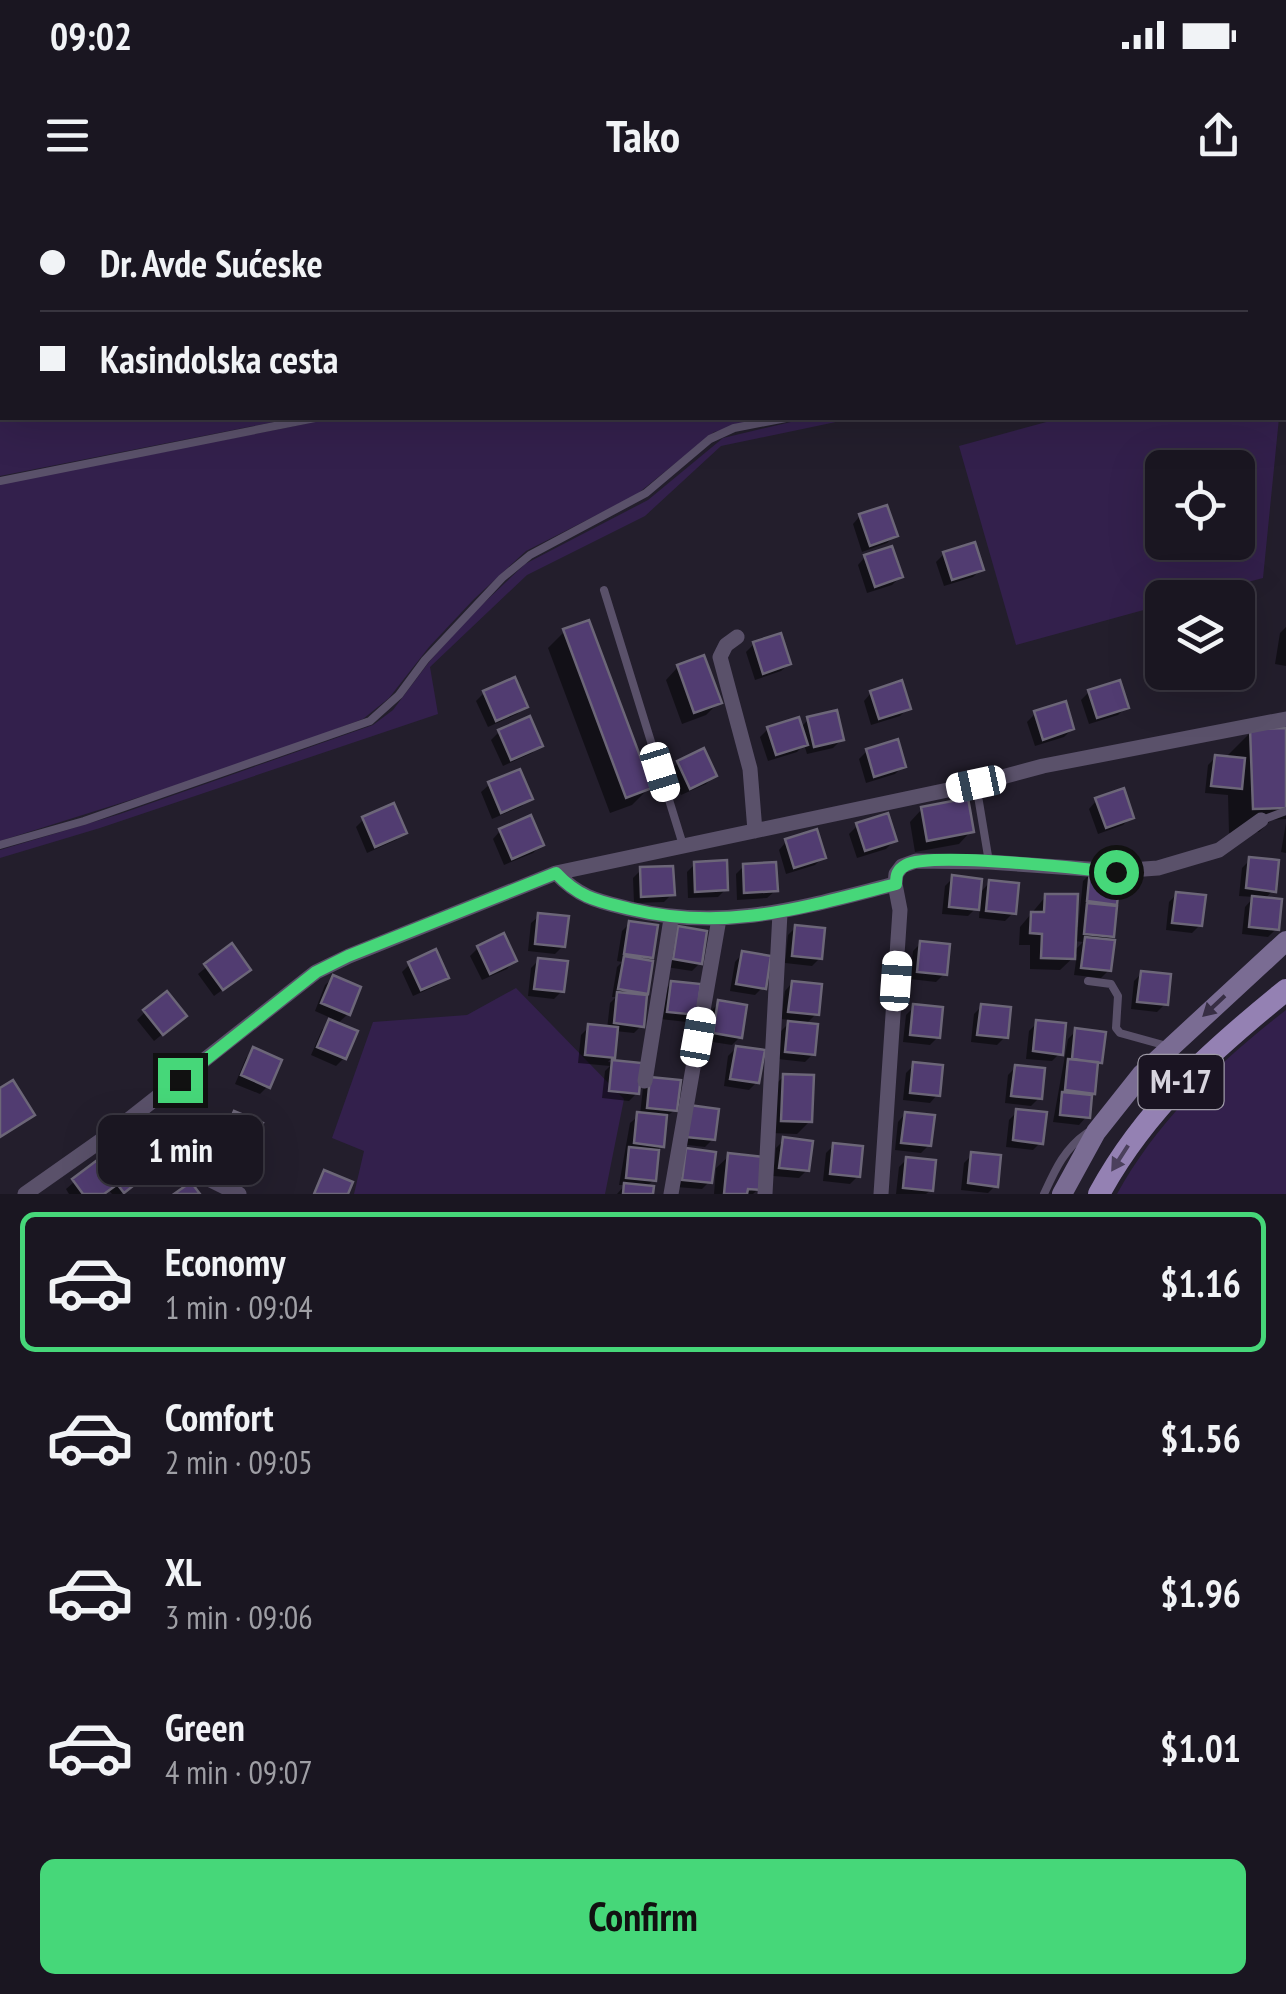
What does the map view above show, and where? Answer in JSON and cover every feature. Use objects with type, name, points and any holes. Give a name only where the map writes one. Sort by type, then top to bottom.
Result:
[{"type":"main road","points":[[1062,1194],[1096,1132],[1142,1074],[1286,941]]},
{"type":"main road","name":"M-17","points":[[1100,1194],[1138,1132],[1173,1089],[1222,1042],[1286,990]]},
{"type":"street","points":[[737,636],[720,657],[750,769],[755,830]]},
{"type":"street","points":[[25,1194],[112,1132],[316,972],[556,873],[976,784],[1043,766],[1286,719]]},
{"type":"street","points":[[882,1194],[900,910],[896,874],[902,866],[916,862],[990,862],[1116,872],[1158,868],[1220,850],[1262,820]]},
{"type":"street","points":[[556,873],[572,890],[592,900],[671,919],[719,920],[780,913],[896,884]]},
{"type":"street","points":[[765,1194],[780,913]]},
{"type":"street","points":[[645,1081],[671,919]]},
{"type":"street","points":[[671,1194],[719,920]]},
{"type":"street","points":[[112,1132],[239,1194]]},
{"type":"lane","points":[[0,480],[305,420]]},
{"type":"lane","points":[[0,845],[84,822],[370,721],[400,695],[425,660],[502,578],[530,555],[635,500],[710,439],[734,428],[776,420]]},
{"type":"lane","points":[[604,590],[683,845]]},
{"type":"lane","points":[[976,784],[990,862]]},
{"type":"lane","points":[[1262,820],[1286,811]]},
{"type":"lane","points":[[1088,982],[1112,984],[1116,990],[1116,1028],[1120,1033],[1169,1047]]},
{"type":"lane","points":[[1044,1194],[1073,1143],[1089,1132],[1096,1132]]},
{"type":"shaded area","points":[[0,420],[284,420],[0,476]]},
{"type":"shaded area","points":[[325,420],[760,420],[714,432],[636,495],[526,551],[429,647],[389,698],[363,719],[232,768],[0,841],[0,484]]},
{"type":"shaded area","points":[[800,420],[845,420],[721,446],[645,516],[527,575],[430,667],[438,714],[0,858],[0,850],[120,814],[373,725],[393,710],[468,618],[525,564],[648,500],[723,438]]},
{"type":"shaded area","points":[[1054,420],[1279,420],[1263,578],[1145,580],[1145,610],[1016,645],[959,446]]},
{"type":"shaded area","points":[[516,988],[624,1099],[605,1194],[354,1194],[364,1151],[332,1138],[373,1022],[467,1015]]},
{"type":"shaded area","points":[[1286,1010],[1286,1194],[1117,1194],[1151,1141],[1192,1094]]},
{"type":"building","points":[[887,505],[898,536],[870,546],[859,514]]},
{"type":"building","points":[[975,542],[984,570],[952,580],[943,552]]},
{"type":"building","points":[[892,546],[903,577],[875,587],[864,555]]},
{"type":"building","points":[[589,620],[652,788],[626,798],[563,629]]},
{"type":"building","points":[[781,633],[791,664],[763,674],[753,642]]},
{"type":"building","points":[[704,655],[722,703],[694,713],[677,665]]},
{"type":"building","points":[[515,677],[528,707],[496,721],[483,691]]},
{"type":"building","points":[[902,680],[911,709],[879,719],[870,691]]},
{"type":"building","points":[[1120,680],[1129,708],[1097,718],[1088,690]]},
{"type":"building","points":[[1066,701],[1074,729],[1043,740],[1034,711]]},
{"type":"building","points":[[837,710],[844,740],[814,747],[807,717]]},
{"type":"building","points":[[530,716],[543,746],[511,760],[498,730]]},
{"type":"building","points":[[799,717],[808,745],[776,755],[767,727]]},
{"type":"building","points":[[1286,728],[1286,808],[1253,809],[1250,729]]},
{"type":"building","points":[[898,739],[906,767],[874,777],[866,749]]},
{"type":"building","points":[[704,748],[717,776],[690,789],[677,761]]},
{"type":"building","points":[[1215,755],[1245,758],[1242,789],[1211,786]]},
{"type":"building","points":[[520,769],[533,799],[501,813],[488,782]]},
{"type":"building","points":[[1124,788],[1134,818],[1106,828],[1095,798]]},
{"type":"building","points":[[968,798],[974,832],[927,841],[921,807]]},
{"type":"building","points":[[394,803],[407,833],[375,847],[362,817]]},
{"type":"building","points":[[888,813],[897,841],[865,851],[856,823]]},
{"type":"building","points":[[531,815],[544,845],[512,859],[499,829]]},
{"type":"building","points":[[817,829],[826,858],[794,868],[785,839]]},
{"type":"building","points":[[1249,857],[1279,860],[1276,892],[1246,888]]},
{"type":"building","points":[[727,860],[728,890],[695,892],[694,862]]},
{"type":"building","points":[[776,862],[778,891],[744,893],[743,864]]},
{"type":"building","points":[[673,866],[675,895],[641,897],[640,867]]},
{"type":"building","points":[[1090,870],[1120,873],[1117,905],[1087,901]]},
{"type":"building","points":[[952,875],[982,879],[979,910],[949,907]]},
{"type":"building","points":[[989,880],[1019,883],[1016,914],[986,911]]},
{"type":"building","points":[[1176,892],[1206,895],[1202,926],[1172,923]]},
{"type":"building","points":[[1045,894],[1078,894],[1075,959],[1041,958],[1042,934],[1030,933],[1031,912],[1044,912]]},
{"type":"building","points":[[1252,896],[1282,899],[1279,930],[1249,927]]},
{"type":"building","points":[[1087,903],[1117,906],[1114,937],[1084,934]]},
{"type":"building","points":[[538,913],[569,916],[565,947],[535,944]]},
{"type":"building","points":[[629,921],[658,925],[653,958],[624,954]]},
{"type":"building","points":[[795,925],[825,928],[822,959],[792,956]]},
{"type":"building","points":[[678,926],[707,931],[702,964],[673,959]]},
{"type":"building","points":[[504,933],[517,961],[490,974],[477,946]]},
{"type":"building","points":[[1085,937],[1115,940],[1111,971],[1081,968]]},
{"type":"building","points":[[920,941],[950,944],[947,975],[917,972]]},
{"type":"building","points":[[232,943],[251,970],[223,990],[204,964]]},
{"type":"building","points":[[436,949],[449,978],[421,990],[408,962]]},
{"type":"building","points":[[742,951],[771,956],[766,989],[736,984]]},
{"type":"building","points":[[624,956],[653,961],[648,994],[618,989]]},
{"type":"building","points":[[538,958],[568,961],[564,992],[534,989]]},
{"type":"building","points":[[1141,971],[1171,974],[1168,1005],[1137,1002]]},
{"type":"building","points":[[333,975],[361,987],[350,1015],[321,1003]]},
{"type":"building","points":[[671,981],[701,984],[697,1015],[667,1012]]},
{"type":"building","points":[[792,981],[822,984],[819,1015],[788,1012]]},
{"type":"building","points":[[167,991],[187,1016],[163,1035],[143,1010]]},
{"type":"building","points":[[617,992],[647,995],[644,1027],[614,1023]]},
{"type":"building","points":[[718,1000],[747,1005],[742,1038],[713,1033]]},
{"type":"building","points":[[913,1004],[943,1007],[940,1038],[910,1035]]},
{"type":"building","points":[[981,1004],[1011,1007],[1008,1038],[977,1035]]},
{"type":"building","points":[[329,1019],[358,1031],[346,1059],[317,1047]]},
{"type":"building","points":[[1036,1020],[1066,1023],[1063,1055],[1033,1051]]},
{"type":"building","points":[[788,1021],[818,1024],[815,1055],[785,1052]]},
{"type":"building","points":[[588,1024],[618,1027],[615,1058],[585,1055]]},
{"type":"building","points":[[1075,1028],[1106,1032],[1102,1063],[1072,1059]]},
{"type":"building","points":[[736,1046],[765,1050],[759,1083],[730,1079]]},
{"type":"building","points":[[253,1047],[282,1060],[270,1088],[241,1075]]},
{"type":"building","points":[[1068,1059],[1098,1062],[1095,1094],[1065,1090]]},
{"type":"building","points":[[612,1060],[642,1063],[639,1094],[609,1091]]},
{"type":"building","points":[[913,1062],[943,1065],[940,1096],[910,1093]]},
{"type":"building","points":[[1015,1065],[1045,1068],[1042,1099],[1011,1096]]},
{"type":"building","points":[[783,1074],[814,1075],[812,1122],[781,1121]]},
{"type":"building","points":[[650,1077],[681,1080],[677,1111],[647,1108]]},
{"type":"building","points":[[13,1080],[35,1115],[0,1137],[0,1088]]},
{"type":"building","points":[[1062,1092],[1092,1095],[1090,1118],[1060,1115]]},
{"type":"building","points":[[689,1105],[719,1109],[715,1140],[685,1137]]},
{"type":"building","points":[[1016,1109],[1047,1112],[1043,1144],[1013,1140]]},
{"type":"building","points":[[234,1111],[263,1123],[251,1151],[222,1139]]},
{"type":"building","points":[[637,1112],[667,1115],[664,1147],[634,1143]]},
{"type":"building","points":[[905,1112],[935,1115],[931,1146],[901,1143]]},
{"type":"building","points":[[783,1137],[813,1141],[809,1171],[779,1168]]},
{"type":"building","points":[[833,1143],[863,1146],[860,1177],[830,1174]]},
{"type":"building","points":[[629,1147],[659,1150],[656,1181],[626,1178]]},
{"type":"building","points":[[686,1148],[716,1152],[712,1183],[682,1180]]},
{"type":"building","points":[[129,1149],[148,1174],[124,1193],[105,1168]]},
{"type":"building","points":[[971,1152],[1001,1155],[998,1187],[968,1183]]},
{"type":"building","points":[[728,1153],[764,1157],[761,1190],[724,1194]]},
{"type":"building","points":[[906,1157],[936,1160],[933,1191],[903,1188]]},
{"type":"building","points":[[96,1161],[115,1186],[104,1194],[83,1194],[72,1179]]},
{"type":"building","points":[[324,1170],[353,1182],[348,1194],[314,1194]]},
{"type":"building","points":[[191,1182],[200,1194],[174,1194]]},
{"type":"building","points":[[624,1183],[654,1186],[653,1194],[623,1194]]},
{"type":"route","points":[[180,1080],[316,972],[556,873],[572,890],[592,900],[671,919],[719,920],[780,913],[896,884],[896,874],[902,866],[916,862],[990,862],[1116,872]]}]
